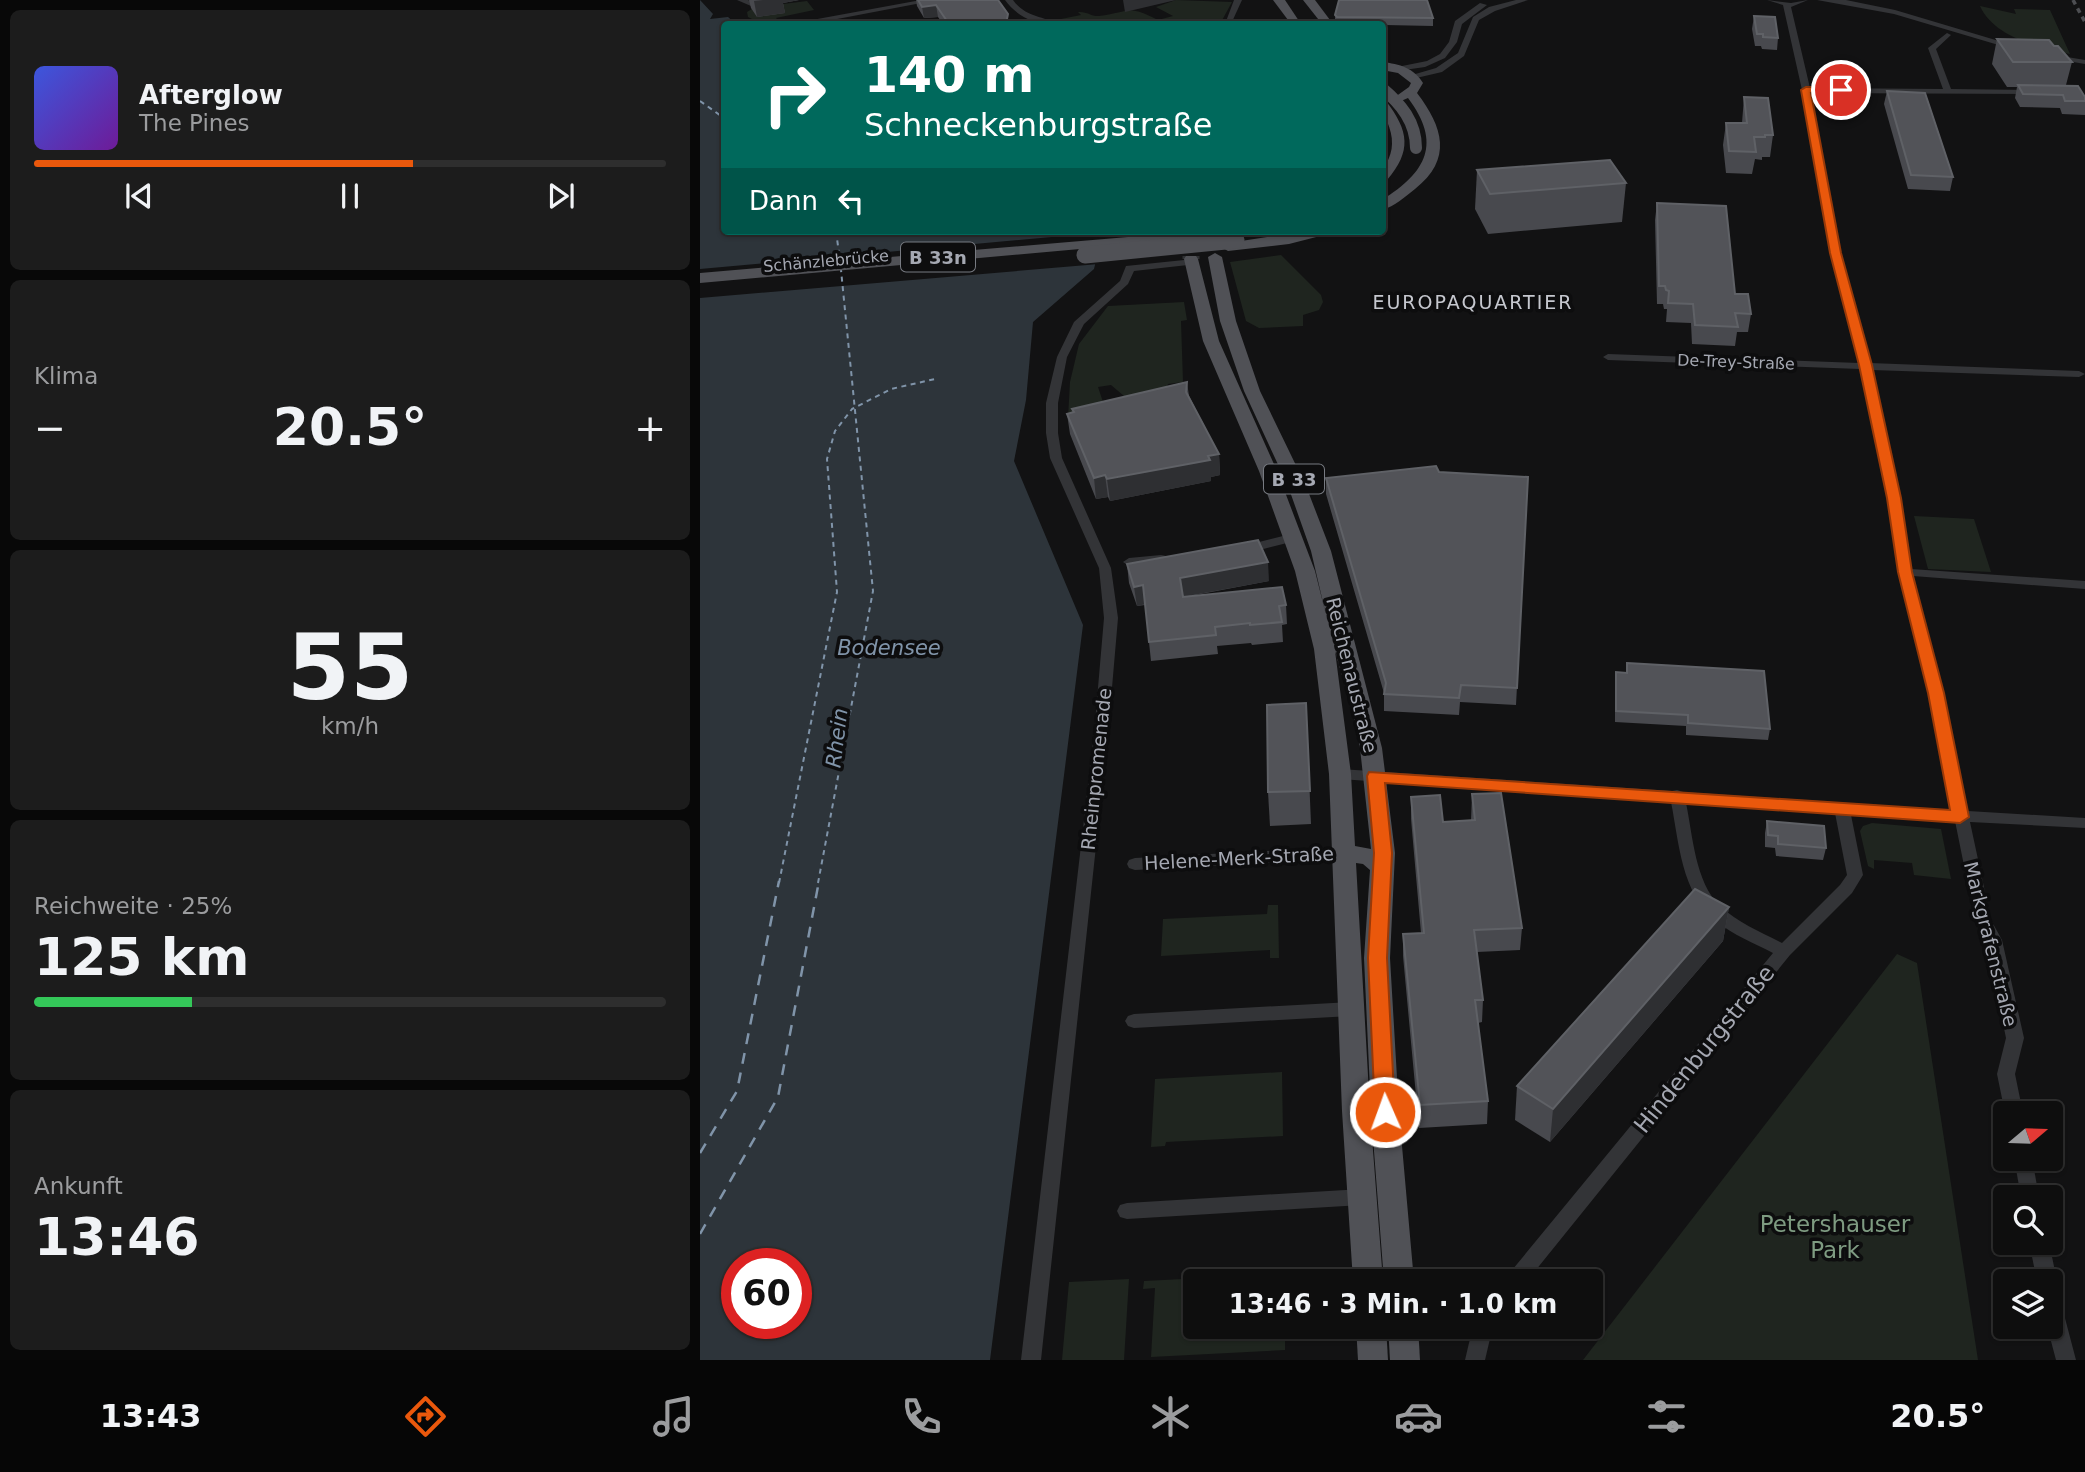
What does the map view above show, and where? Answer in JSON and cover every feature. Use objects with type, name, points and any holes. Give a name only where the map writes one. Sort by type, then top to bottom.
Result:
[{"type":"main road","points":[[1279,0],[1294,21]]},
{"type":"main road","points":[[1292,0],[1308,21]]},
{"type":"main road","points":[[1309,0],[1326,21]]},
{"type":"main road","points":[[1386,67],[1400,69],[1415,77],[1417,83],[1410,93],[1386,102]]},
{"type":"main road","points":[[1386,92],[1403,109],[1414,128],[1417,141],[1409,165],[1386,188]]},
{"type":"main road","points":[[1386,204],[1403,193],[1421,176],[1433,158],[1436,138],[1432,124],[1410,93]]},
{"type":"main road","points":[[1386,109],[1397,127],[1400,144],[1395,162],[1386,172]]},
{"type":"main road","name":"B 33n","points":[[1175,237],[1181,235]]},
{"type":"main road","name":"Schänzlebrücke","points":[[700,278],[1195,235]]},
{"type":"main road","name":"Schänzlebrücke","points":[[700,289],[1085,255],[1265,235]]},
{"type":"main road","name":"B 33n","points":[[1085,255],[1117,257],[1238,247],[1307,235]]},
{"type":"main road","name":"Reichenaustraße","points":[[1367,1269],[1340,774],[1324,649],[1305,571],[1268,471],[1211,341],[1189,261],[1201,254],[1215,258],[1227,321],[1238,345],[1252,391],[1297,486],[1321,551],[1342,642],[1365,717],[1376,776],[1383,868],[1377,958],[1385,1112],[1398,1269]]},
{"type":"main road","points":[[1344,853],[1370,858],[1383,868]]},
{"type":"main road","points":[[1372,1339],[1373,1360]]},
{"type":"main road","points":[[1403,1339],[1405,1360]]},
{"type":"street","points":[[741,0],[751,4]]},
{"type":"street","points":[[818,21],[933,0]]},
{"type":"street","points":[[1009,0],[1015,10],[1041,21]]},
{"type":"street","points":[[1229,21],[1238,0]]},
{"type":"street","points":[[1400,69],[1426,64],[1443,55],[1450,49],[1458,23],[1496,0]]},
{"type":"street","points":[[1415,77],[1438,70],[1456,59],[1464,48],[1476,19],[1506,1],[1524,0]]},
{"type":"street","points":[[1771,0],[1787,5],[1800,4],[1804,0]]},
{"type":"street","points":[[1821,0],[1894,10],[1950,31],[2030,51]]},
{"type":"street","name":"Markgrafenstraße","points":[[1787,5],[1806,90],[1835,253],[1865,365],[1894,498],[1905,572],[1936,693],[1983,919],[1994,940],[2015,1038],[2006,1074],[2012,1101]]},
{"type":"street","points":[[1948,91],[1932,48],[1950,31]]},
{"type":"street","points":[[2043,54],[2085,62]]},
{"type":"street","points":[[1806,90],[2044,92]]},
{"type":"street","name":"Rheinpromenade","points":[[1031,1360],[1101,734],[1111,618],[1105,568],[1056,458],[1052,433],[1052,403],[1062,357],[1079,322],[1124,282],[1130,268],[1189,261]]},
{"type":"street","name":"De-Trey-Straße","points":[[1608,357],[2078,374]]},
{"type":"street","points":[[1226,552],[1254,549],[1283,540]]},
{"type":"street","points":[[1129,562],[1171,558]]},
{"type":"street","points":[[1905,572],[2085,585]]},
{"type":"street","points":[[1340,774],[1677,795],[1960,817],[2085,823]]},
{"type":"street","points":[[1677,795],[1698,887],[1706,902],[1718,914],[1746,932],[1784,951]]},
{"type":"street","name":"Hindenburgstraße","points":[[1525,1269],[1784,951],[1846,889],[1855,875],[1842,808]]},
{"type":"street","name":"Helene-Merk-Straße","points":[[1135,863],[1344,853]]},
{"type":"street","points":[[1134,1021],[1351,1009]]},
{"type":"street","points":[[1127,1211],[1362,1197]]},
{"type":"street","points":[[1475,1360],[1480,1339]]},
{"type":"street","points":[[2060,1339],[2066,1360]]},
{"type":"green space","points":[[1176,0],[1232,2],[1222,21],[1051,21],[1081,15],[1078,12],[1099,16],[1128,10],[1158,20],[1173,16],[1156,7]]},
{"type":"green space","points":[[807,1],[814,10],[776,18],[779,21],[757,21],[748,17],[747,12],[763,2],[775,5]]},
{"type":"green space","points":[[1980,6],[2016,14],[2014,9],[2050,10],[2070,54],[2032,44],[2006,33],[1987,17]]},
{"type":"green space","points":[[1281,255],[1321,295],[1323,302],[1319,310],[1303,315],[1303,326],[1259,328],[1246,321],[1230,262]]},
{"type":"green space","points":[[1184,302],[1187,320],[1181,321],[1183,382],[1168,384],[1165,391],[1136,406],[1111,385],[1098,387],[1106,411],[1068,418],[1070,382],[1079,344],[1108,306]]},
{"type":"green space","points":[[1914,516],[1974,519],[1991,572],[1928,569]]},
{"type":"green space","points":[[1872,823],[1941,829],[1951,879],[1914,875],[1912,863],[1874,860],[1874,869],[1868,866],[1860,831],[1863,826]]},
{"type":"green space","points":[[1268,905],[1278,905],[1279,958],[1270,958],[1270,950],[1161,956],[1163,919],[1267,914]]},
{"type":"green space","name":"Petershauser Park","points":[[1897,954],[1917,963],[1978,1360],[1583,1360],[1599,1339],[1603,1339],[1603,1334]]},
{"type":"green space","points":[[1282,1072],[1283,1136],[1166,1142],[1165,1146],[1151,1147],[1155,1079]]},
{"type":"green space","points":[[1129,1279],[1124,1360],[1062,1360],[1069,1282]]},
{"type":"green space","points":[[1183,1279],[1183,1339],[1285,1339],[1285,1350],[1151,1357],[1155,1288],[1143,1289],[1144,1281]]},
{"type":"water","name":"Bodensee","points":[[700,0],[713,14],[710,19],[728,17],[733,21],[721,21],[721,235],[1093,235],[1099,248],[1094,269],[1033,322],[1026,400],[1014,461],[1083,625],[990,1360],[700,1360]]},
{"type":"pier","points":[[1074,235],[1097,235],[1103,248],[1099,264],[700,298],[700,269]]},
{"type":"building","points":[[918,0],[998,0],[1008,14],[1007,21],[947,21],[936,5],[922,7]]},
{"type":"building","points":[[1339,0],[1427,0],[1433,18],[1337,17],[1335,15]]},
{"type":"building","points":[[1754,16],[1775,17],[1778,38],[1757,34]]},
{"type":"building","points":[[1997,39],[2049,40],[2072,62],[2013,62]]},
{"type":"building","points":[[2018,85],[2078,86],[2085,101],[2065,101],[2063,95],[2023,94]]},
{"type":"building","points":[[1887,91],[1925,93],[1953,177],[1911,175]]},
{"type":"building","points":[[1744,97],[1768,98],[1773,135],[1754,137],[1756,152],[1729,151],[1726,123],[1747,123]]},
{"type":"building","points":[[1610,160],[1626,183],[1490,194],[1477,170]]},
{"type":"building","points":[[1657,203],[1726,206],[1735,294],[1748,294],[1751,314],[1735,313],[1738,327],[1695,325],[1693,304],[1668,303],[1669,291],[1665,286],[1659,286]]},
{"type":"building","points":[[1187,382],[1186,392],[1219,454],[1208,456],[1210,460],[1107,479],[1105,475],[1094,478],[1067,414],[1074,412],[1072,409]]},
{"type":"building","points":[[1436,466],[1439,472],[1528,477],[1517,688],[1461,685],[1459,698],[1384,694],[1386,683],[1326,478]]},
{"type":"building","points":[[1258,540],[1268,562],[1180,578],[1183,597],[1282,587],[1286,605],[1279,606],[1282,622],[1215,627],[1216,635],[1149,642],[1143,585],[1134,587],[1127,564]]},
{"type":"building","points":[[1627,663],[1764,671],[1770,729],[1688,723],[1688,715],[1616,711],[1616,672],[1627,673]]},
{"type":"building","points":[[1306,703],[1310,791],[1268,792],[1267,705]]},
{"type":"building","points":[[1501,793],[1522,928],[1474,930],[1483,1000],[1475,1000],[1488,1101],[1420,1105],[1403,934],[1424,933],[1411,797],[1440,795],[1443,822],[1475,820],[1472,794]]},
{"type":"building","points":[[1767,821],[1824,826],[1826,848],[1778,844],[1778,836],[1768,835]]},
{"type":"building","points":[[1695,889],[1729,907],[1553,1109],[1517,1086]]},
{"type":"ferry route","points":[[700,101],[721,116]]},
{"type":"ferry route","points":[[837,235],[840,261]]},
{"type":"ferry route","points":[[841,270],[855,408]]},
{"type":"ferry route","points":[[855,408],[891,389],[935,379]]},
{"type":"ferry route","points":[[779,883],[837,592],[827,459],[835,431],[855,408]]},
{"type":"ferry route","points":[[818,883],[873,591],[855,408]]},
{"type":"ferry route","points":[[700,1153],[737,1091],[779,881]]},
{"type":"ferry route","points":[[700,1234],[778,1097],[819,881]]},
{"type":"tunnel","points":[[1191,235],[1191,259]]},
{"type":"railway","points":[[2073,0],[2085,22]]},
{"type":"district","name":"EUROPAQUARTIER","points":[[1473,302]]},
{"type":"route","points":[[1385,1112],[1377,958],[1383,853],[1376,776],[1677,795],[1960,817],[1936,693],[1905,572],[1894,498],[1865,365],[1835,253],[1806,90],[1841,90]]},
{"type":"water label","name":"Rhein","points":[[837,738]]}]
